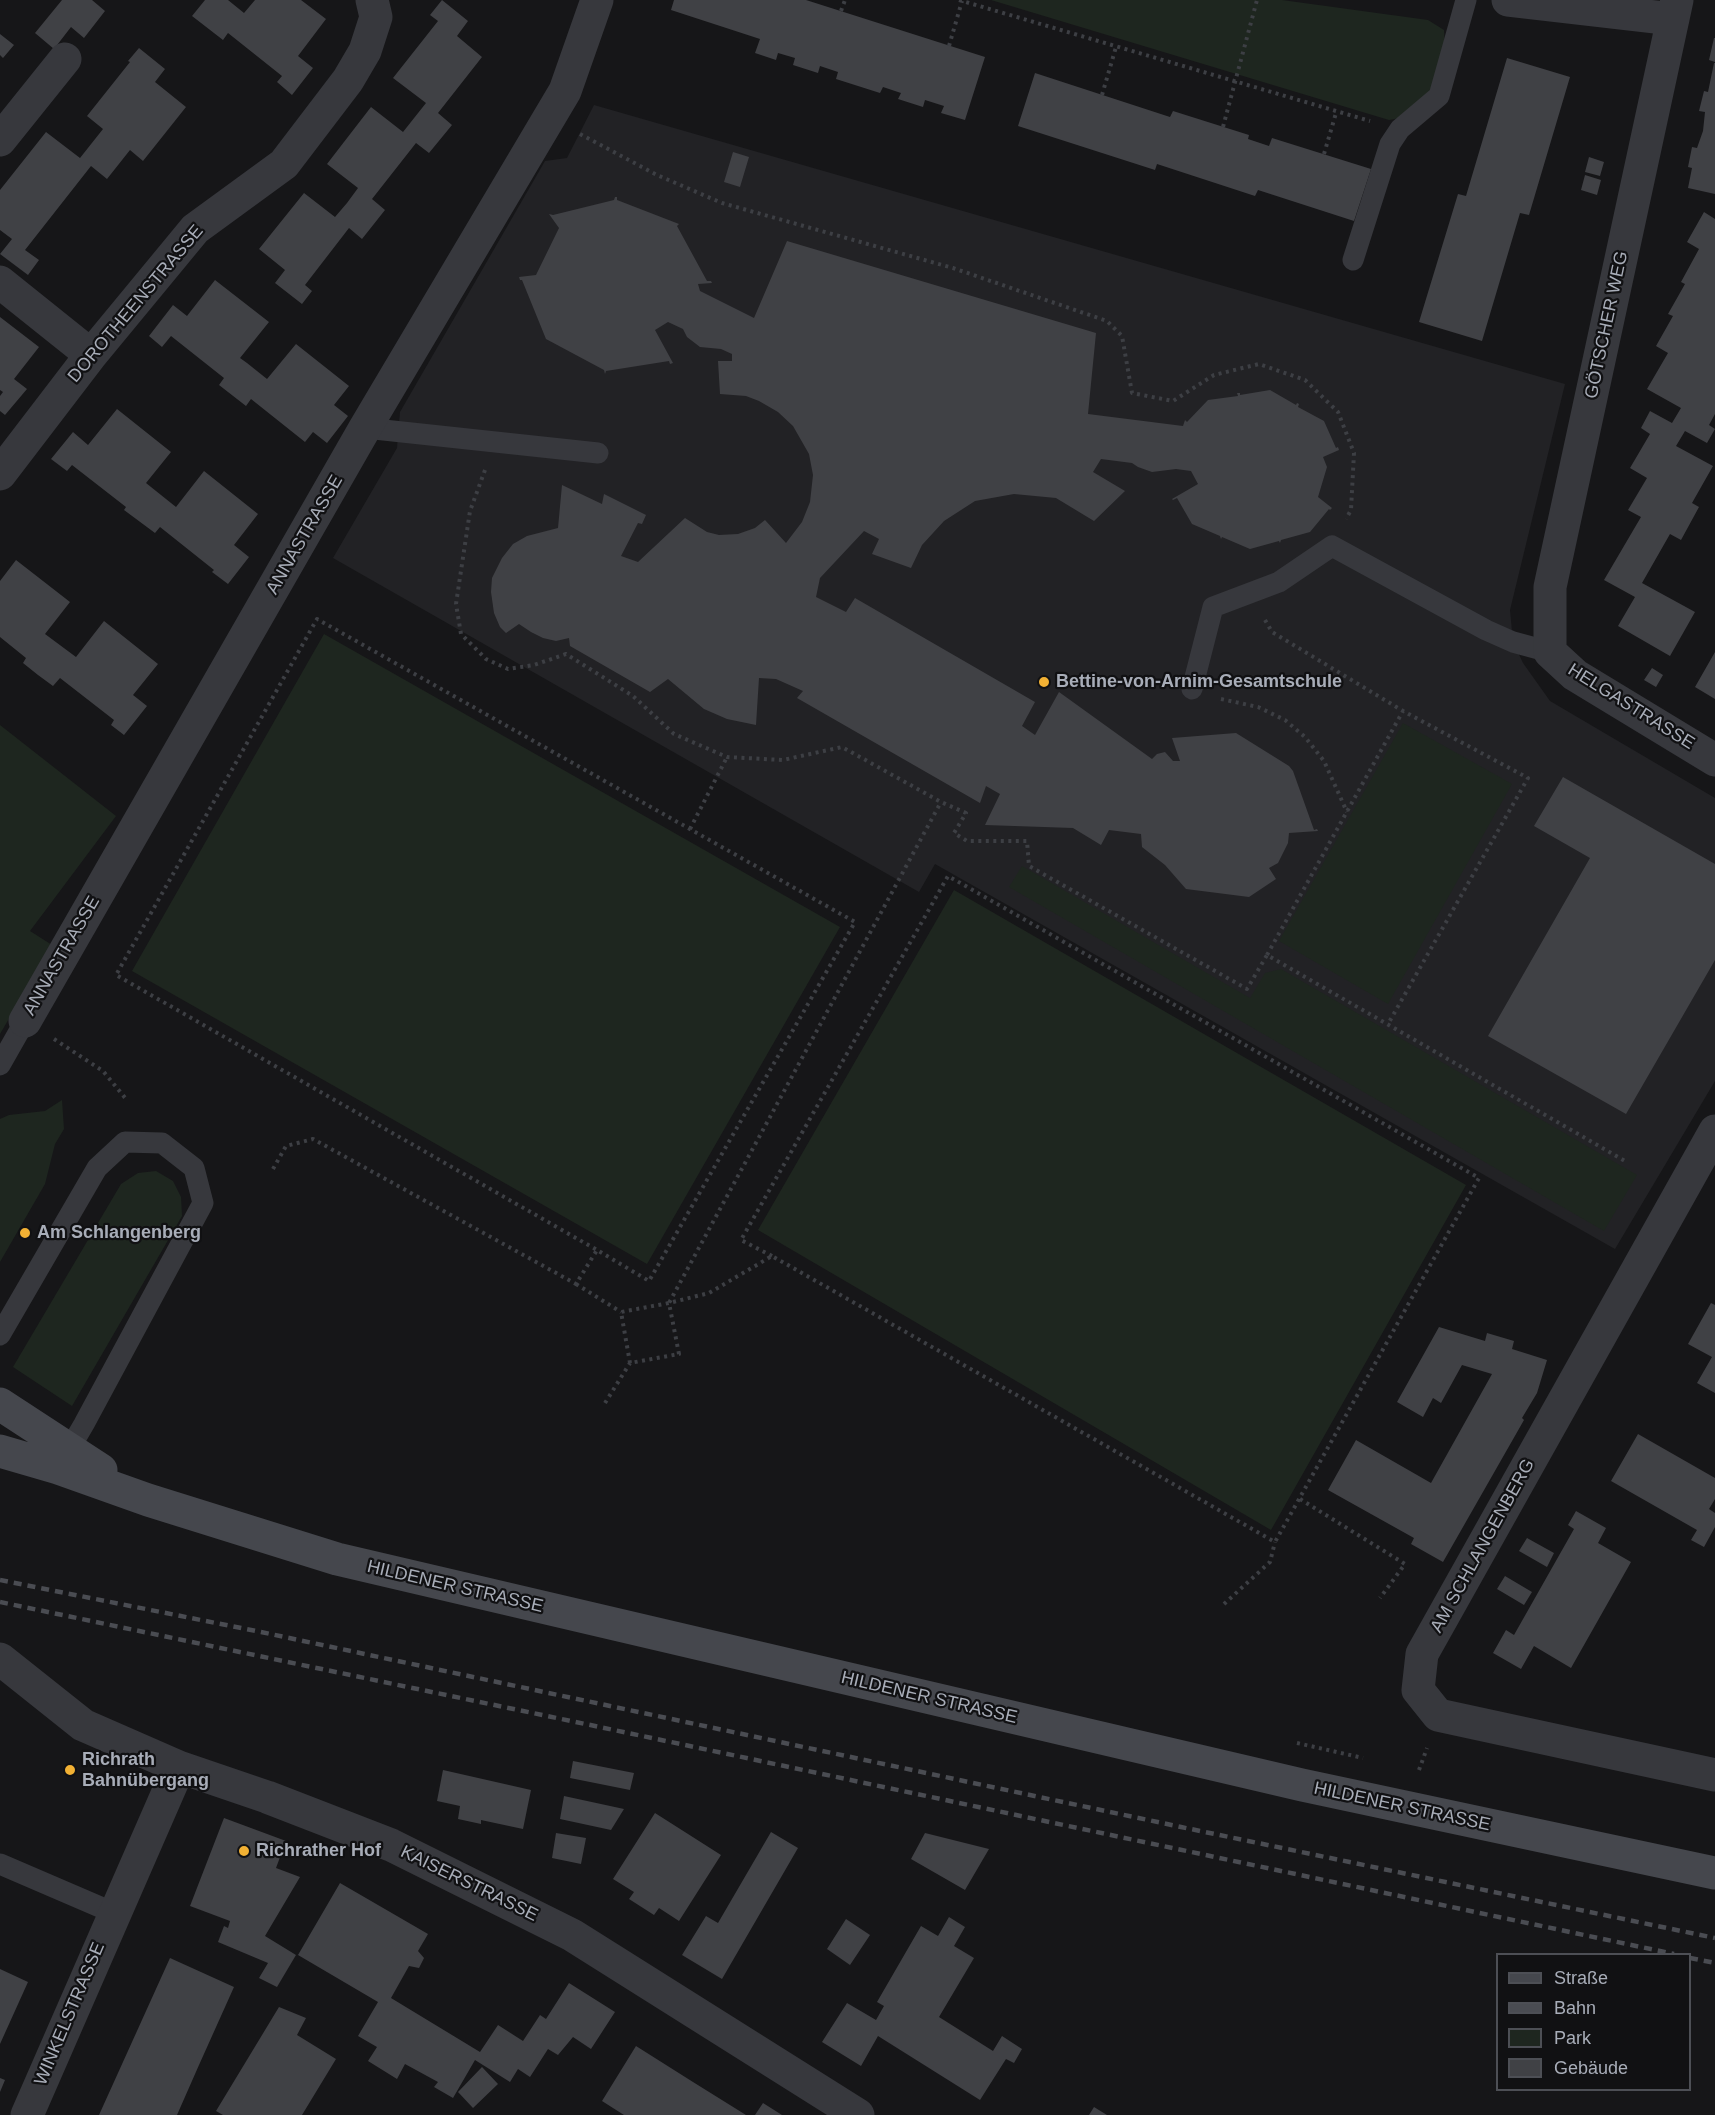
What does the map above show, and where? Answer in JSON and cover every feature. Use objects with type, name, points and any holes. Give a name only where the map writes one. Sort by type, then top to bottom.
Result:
[{"type":"main road","name":"HILDENER STRASSE","points":[[0,1404],[64,1459],[148,1500],[348,1562],[1302,1785],[1715,1873]]},
{"type":"main road","name":"HILDENER STRASSE","points":[[0,1451],[64,1459]]},
{"type":"street","name":"DOROTHEENSTRASSE","points":[[0,474],[92,355],[195,229],[284,164],[348,80],[365,51],[376,17],[372,0]]},
{"type":"street","name":"ANNASTRASSE","points":[[25,1021],[365,428],[565,92],[597,0]]},
{"type":"street","points":[[1508,0],[1675,10]]},
{"type":"street","name":"GÖTSCHER WEG","points":[[1550,652],[1550,587],[1675,10]]},
{"type":"street","points":[[0,140],[65,59]]},
{"type":"street","points":[[0,282],[92,355]]},
{"type":"street","name":"HELGASTRASSE","points":[[1550,652],[1575,675],[1715,760]]},
{"type":"street","name":"AM SCHLANGENBERG","points":[[1715,1131],[1422,1654],[1418,1690],[1438,1714],[1715,1775]]},
{"type":"street","name":"KAISERSTRASSE","points":[[0,1659],[83,1725],[179,1767],[267,1797],[391,1845],[572,1935],[858,2115]]},
{"type":"street","name":"WINKELSTRASSE","points":[[27,2115],[179,1767]]},
{"type":"lane","points":[[1353,260],[1390,144],[1400,129],[1439,96],[1466,0]]},
{"type":"lane","points":[[365,428],[597,453]]},
{"type":"lane","points":[[1192,689],[1213,607],[1279,582],[1332,546],[1486,630],[1512,642],[1550,652]]},
{"type":"lane","name":"ANNASTRASSE","points":[[0,1065],[25,1021]]},
{"type":"lane","points":[[0,1335],[97,1168],[125,1142],[162,1143],[194,1168],[203,1203],[64,1459]]},
{"type":"lane","points":[[0,1864],[114,1914]]},
{"type":"path","points":[[841,11],[844,0]]},
{"type":"path","points":[[949,46],[960,0],[1235,83],[1400,129]]},
{"type":"path","points":[[1223,127],[1257,0]]},
{"type":"path","points":[[1102,95],[1116,47]]},
{"type":"path","points":[[1324,154],[1336,112]]},
{"type":"path","points":[[549,119],[657,175],[722,203],[953,268],[1107,321],[1122,336],[1132,393],[1173,401],[1214,375],[1259,364],[1305,380],[1338,412],[1354,453],[1351,510],[1332,546]]},
{"type":"path","points":[[496,442],[470,510],[456,604],[461,634],[486,659],[508,669],[534,665],[567,654],[633,696],[674,734],[726,757],[783,760],[842,747],[941,802],[966,813],[954,833],[967,841],[1027,841],[1029,866],[1247,989],[1403,711]]},
{"type":"path","points":[[1250,593],[1272,632],[1403,711],[1528,778],[1388,1024]]},
{"type":"path","points":[[317,619],[855,922],[649,1281],[597,1250],[116,975],[317,619]]},
{"type":"path","points":[[1192,689],[1227,701],[1258,707],[1285,720],[1305,737],[1324,761],[1347,812]]},
{"type":"path","points":[[690,829],[726,757]]},
{"type":"path","points":[[630,1363],[679,1354],[669,1303],[941,802]]},
{"type":"path","points":[[1224,1604],[1270,1562],[1275,1542],[1479,1178],[948,876],[741,1240],[1275,1542]]},
{"type":"path","points":[[1267,955],[1625,1161]]},
{"type":"path","points":[[25,1021],[103,1071],[126,1099]]},
{"type":"path","points":[[273,1169],[286,1146],[313,1139],[576,1284],[621,1312],[709,1293],[772,1256]]},
{"type":"path","points":[[576,1284],[597,1250]]},
{"type":"path","points":[[604,1403],[630,1363],[621,1312]]},
{"type":"path","points":[[1300,1499],[1405,1564],[1380,1598]]},
{"type":"shaded area","name":"Bettine-von-Arnim-Gesamtschule","points":[[594,105],[1565,384],[1510,610],[1513,642],[1523,663],[1550,701],[1715,798],[1715,1081],[1615,1249],[935,864],[919,892],[333,558],[397,448],[400,412],[545,161],[567,158]]},
{"type":"green space","points":[[991,0],[1282,0],[1428,20],[1444,30],[1445,51],[1435,90],[1400,118],[1389,120]]},
{"type":"green space","points":[[324,634],[840,927],[647,1264],[132,971]]},
{"type":"green space","points":[[1403,723],[1512,784],[1388,1004],[1279,941]]},
{"type":"green space","points":[[0,725],[116,816],[30,931],[52,945],[0,1034]]},
{"type":"green space","points":[[1022,866],[1250,998],[1265,973],[1281,969],[1637,1175],[1604,1231],[1009,887]]},
{"type":"green space","points":[[954,890],[1466,1185],[1271,1530],[758,1230]]},
{"type":"green space","points":[[62,1100],[64,1129],[55,1144],[45,1184],[0,1262],[0,1119],[9,1115],[45,1111]]},
{"type":"green space","points":[[156,1171],[173,1181],[181,1197],[182,1216],[72,1406],[13,1367],[121,1184],[138,1173]]},
{"type":"building","points":[[62,0],[92,0],[105,11],[84,38],[71,27],[54,49],[35,33]]},
{"type":"building","points":[[205,0],[228,0],[244,13],[255,0],[301,0],[326,19],[298,56],[313,68],[292,95],[277,82],[282,76],[228,33],[223,40],[192,16]]},
{"type":"building","points":[[442,0],[468,21],[457,36],[482,57],[438,113],[452,125],[429,153],[416,143],[372,199],[385,210],[362,239],[349,228],[305,285],[312,291],[302,304],[275,283],[285,270],[259,249],[304,193],[335,217],[347,203],[358,188],[327,164],[371,107],[403,132],[426,103],[393,78],[438,21],[430,15]]},
{"type":"building","points":[[674,0],[806,0],[985,57],[965,120],[941,113],[944,106],[925,100],[923,107],[898,99],[901,93],[883,87],[880,93],[836,79],[838,72],[820,66],[818,73],[793,65],[795,58],[778,53],[776,60],[755,53],[760,39],[671,10]]},
{"type":"building","points":[[0,34],[14,45],[3,58],[0,55]]},
{"type":"building","points":[[1715,38],[1715,62],[1709,60]]},
{"type":"building","points":[[139,48],[165,69],[155,82],[186,107],[143,161],[130,150],[107,179],[91,166],[25,250],[39,260],[28,275],[0,254],[12,239],[0,230],[0,190],[46,132],[80,158],[103,129],[87,116]]},
{"type":"building","points":[[1507,58],[1570,77],[1529,215],[1520,213],[1482,341],[1419,322],[1458,194],[1466,196]]},
{"type":"building","points":[[1714,63],[1715,194],[1688,188],[1692,168],[1688,167],[1692,147],[1697,148],[1703,131],[1705,112],[1699,111],[1704,91],[1708,92]]},
{"type":"building","points":[[1035,73],[1170,117],[1173,111],[1249,135],[1248,139],[1269,146],[1272,138],[1371,169],[1354,221],[1258,190],[1255,196],[1157,164],[1155,170],[1018,126]]},
{"type":"building","points":[[733,152],[749,157],[740,187],[724,182]]},
{"type":"building","points":[[1589,157],[1604,162],[1600,176],[1585,172]]},
{"type":"building","points":[[1585,175],[1601,180],[1597,195],[1581,190]]},
{"type":"building","points":[[615,197],[617,200],[679,224],[677,226],[707,281],[712,283],[698,284],[700,291],[754,318],[787,241],[1096,333],[1088,414],[1183,426],[1185,420],[1187,422],[1208,400],[1238,396],[1237,393],[1240,395],[1270,390],[1296,405],[1299,404],[1298,407],[1324,421],[1339,450],[1323,457],[1327,467],[1318,497],[1332,508],[1310,532],[1281,540],[1280,543],[1279,541],[1250,549],[1222,537],[1221,539],[1220,536],[1192,524],[1177,498],[1172,499],[1198,484],[1191,471],[1176,469],[1152,472],[1132,463],[1101,459],[1093,472],[1125,491],[1094,521],[1056,498],[1014,494],[975,501],[944,521],[922,545],[911,568],[872,554],[879,539],[864,531],[820,578],[816,597],[846,612],[855,598],[1035,702],[1022,726],[1035,735],[1059,692],[1152,759],[1157,754],[1165,752],[1173,761],[1180,761],[1172,738],[1236,733],[1289,766],[1293,771],[1314,830],[1318,831],[1289,833],[1288,843],[1278,863],[1269,868],[1276,879],[1249,897],[1186,889],[1165,865],[1142,847],[1141,834],[1109,830],[1101,845],[1073,828],[985,825],[1000,794],[986,786],[980,803],[797,698],[803,691],[776,679],[759,678],[756,725],[727,719],[704,709],[668,679],[650,692],[570,646],[569,638],[556,641],[543,638],[519,624],[506,633],[500,627],[494,613],[492,578],[502,558],[513,544],[527,536],[558,528],[562,485],[602,504],[604,494],[646,515],[642,524],[638,523],[621,556],[638,562],[685,518],[707,532],[719,535],[738,534],[755,528],[765,520],[786,543],[802,522],[810,502],[813,475],[809,454],[793,426],[778,412],[759,401],[746,396],[720,394],[718,361],[732,361],[732,354],[721,349],[700,347],[687,337],[683,329],[668,322],[655,330],[673,363],[670,364],[669,361],[606,371],[605,374],[604,370],[546,339],[519,277],[536,275],[559,228],[549,214],[553,215],[614,200]]},
{"type":"building","points":[[1704,212],[1715,219],[1715,414],[1709,425],[1715,429],[1707,443],[1685,431],[1676,446],[1713,466],[1692,503],[1699,507],[1681,540],[1670,534],[1642,583],[1695,612],[1670,656],[1618,626],[1635,597],[1604,580],[1641,517],[1628,510],[1647,478],[1630,468],[1650,434],[1641,428],[1650,411],[1672,423],[1681,408],[1647,389],[1668,353],[1656,346],[1673,316],[1668,314],[1685,284],[1681,282],[1699,249],[1687,242]]},
{"type":"building","points":[[215,280],[269,322],[240,358],[267,379],[296,344],[349,386],[334,405],[348,416],[327,443],[313,432],[305,442],[251,399],[246,406],[219,385],[224,378],[171,336],[162,347],[149,336],[173,305],[187,316]]},
{"type":"building","points":[[0,317],[39,347],[14,379],[27,389],[5,415],[0,411],[0,396],[3,392],[0,390]]},
{"type":"building","points":[[117,409],[171,452],[146,483],[176,507],[204,471],[258,514],[234,545],[249,557],[228,584],[160,527],[155,533],[124,510],[126,507],[72,465],[67,471],[51,459],[73,432],[88,445]]},
{"type":"building","points":[[16,560],[70,602],[45,634],[76,657],[104,621],[158,664],[133,695],[147,706],[124,735],[111,725],[114,720],[60,678],[53,686],[38,675],[23,663],[26,658],[0,637],[0,581]]},
{"type":"building","points":[[1715,652],[1715,699],[1695,687]]},
{"type":"building","points":[[1652,668],[1663,675],[1656,687],[1644,680]]},
{"type":"building","points":[[1563,777],[1715,864],[1715,960],[1626,1114],[1488,1036],[1590,858],[1534,826]]},
{"type":"building","points":[[1711,1303],[1715,1305],[1715,1393],[1697,1383],[1712,1357],[1688,1344]]},
{"type":"building","points":[[1439,1327],[1485,1341],[1487,1333],[1514,1341],[1512,1349],[1547,1360],[1537,1393],[1522,1418],[1524,1420],[1443,1562],[1411,1544],[1414,1538],[1328,1490],[1356,1440],[1431,1483],[1492,1374],[1462,1365],[1441,1403],[1433,1398],[1423,1417],[1397,1402]]},
{"type":"building","points":[[1638,1434],[1715,1478],[1715,1499],[1709,1509],[1715,1513],[1715,1527],[1704,1547],[1691,1540],[1697,1530],[1611,1481]]},
{"type":"building","points":[[1576,1511],[1606,1528],[1598,1543],[1631,1562],[1571,1668],[1534,1646],[1521,1669],[1493,1653],[1506,1630],[1514,1635],[1574,1529],[1568,1525]]},
{"type":"building","points":[[1527,1538],[1554,1553],[1547,1567],[1519,1551]]},
{"type":"building","points":[[1505,1576],[1532,1592],[1524,1605],[1497,1589]]},
{"type":"building","points":[[573,1761],[634,1773],[630,1790],[570,1778]]},
{"type":"building","points":[[443,1770],[531,1790],[523,1829],[481,1820],[481,1824],[458,1819],[460,1806],[437,1801]]},
{"type":"building","points":[[564,1796],[624,1809],[611,1830],[560,1819]]},
{"type":"building","points":[[655,1813],[721,1855],[679,1921],[659,1908],[654,1915],[629,1899],[634,1892],[613,1879]]},
{"type":"building","points":[[224,1818],[286,1841],[276,1868],[300,1877],[265,1936],[296,1955],[277,1987],[259,1978],[268,1963],[218,1942],[224,1926],[228,1928],[230,1921],[190,1906]]},
{"type":"building","points":[[771,1832],[798,1848],[722,1979],[682,1955],[706,1916],[718,1923]]},
{"type":"building","points":[[556,1833],[586,1838],[581,1864],[552,1858]]},
{"type":"building","points":[[925,1833],[989,1849],[965,1890],[911,1859]]},
{"type":"building","points":[[340,1883],[428,1934],[418,1951],[424,1958],[419,1968],[409,1966],[391,1998],[480,2052],[498,2025],[523,2041],[540,2015],[546,2019],[569,1983],[615,2012],[591,2049],[573,2037],[558,2055],[548,2049],[530,2077],[518,2069],[510,2082],[475,2060],[453,2098],[434,2087],[438,2082],[405,2064],[397,2079],[368,2061],[377,2047],[358,2036],[378,2002],[298,1955]]},
{"type":"building","points":[[949,1917],[965,1927],[954,1946],[974,1958],[939,2017],[993,2051],[1002,2036],[1022,2049],[1014,2063],[1006,2059],[980,2100],[878,2036],[861,2066],[822,2042],[847,2003],[876,2020],[884,2006],[877,2002],[921,1926],[938,1936]]},
{"type":"building","points":[[846,1919],[870,1935],[850,1965],[827,1949]]},
{"type":"building","points":[[170,1958],[234,1987],[177,2115],[99,2115]]},
{"type":"building","points":[[0,1969],[28,1982],[0,2044]]},
{"type":"building","points":[[279,2007],[306,2018],[297,2035],[336,2059],[302,2115],[223,2115],[216,2111]]},
{"type":"building","points":[[636,2046],[746,2115],[624,2115],[602,2101]]},
{"type":"building","points":[[482,2067],[498,2084],[473,2108],[458,2092]]},
{"type":"building","points":[[0,2078],[5,2080],[0,2092]]},
{"type":"building","points":[[763,2103],[782,2115],[755,2115]]},
{"type":"building","points":[[1094,2107],[1107,2115],[1089,2115]]},
{"type":"railway","points":[[0,1580],[261,1632],[1715,1938]]},
{"type":"railway","points":[[0,1602],[1669,1953]]},
{"type":"railway","points":[[1691,1958],[1715,1963]]},
{"type":"place","name":"Bettine-von-Arnim-Gesamtschule","points":[[1044,682]]},
{"type":"place","name":"Am Schlangenberg","points":[[25,1233]]},
{"type":"place","name":"Richrath Bahnübergang","points":[[70,1770]]},
{"type":"place","name":"Richrather Hof","points":[[244,1851]]}]
